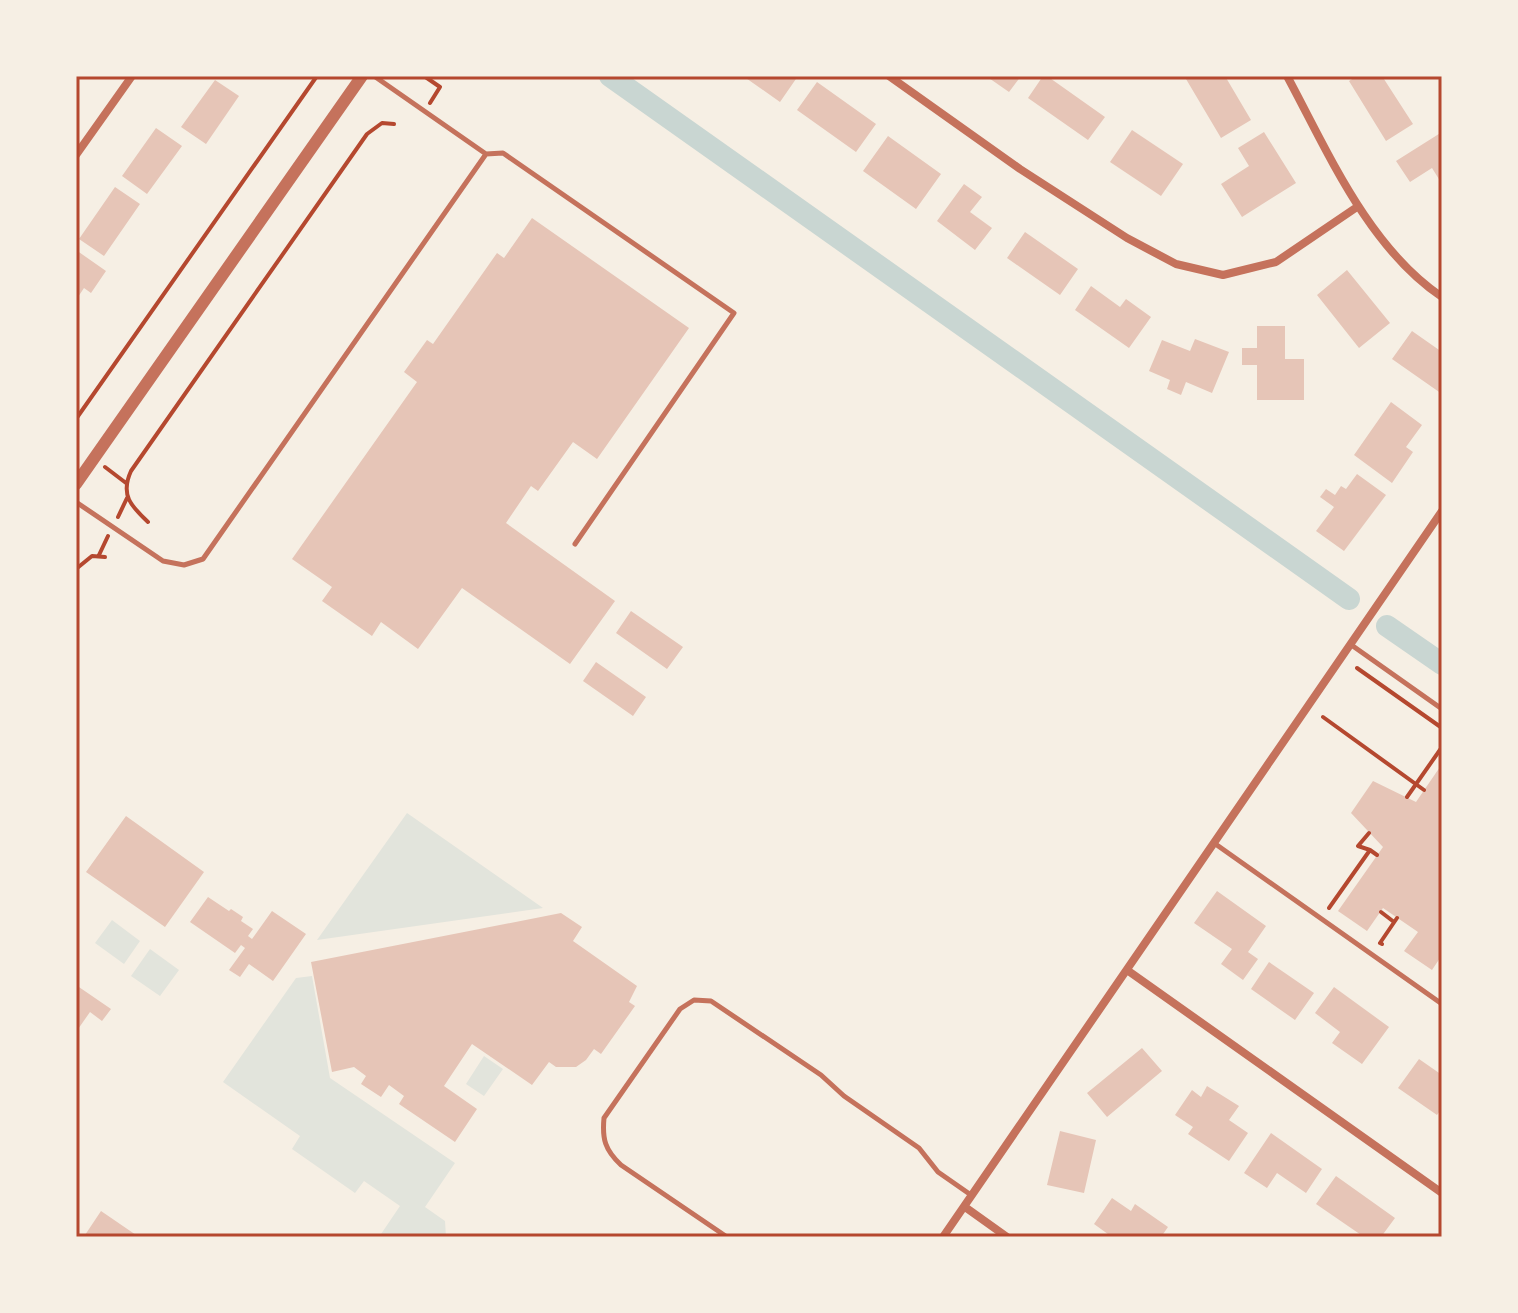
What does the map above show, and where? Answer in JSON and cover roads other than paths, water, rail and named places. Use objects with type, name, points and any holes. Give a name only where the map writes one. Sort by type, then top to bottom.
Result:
[{"type":"street","points":[[76,155],[132,76]]},
{"type":"street","points":[[76,484],[362,76]]},
{"type":"street","points":[[889,76],[1020,169],[1127,238],[1176,264],[1223,275],[1276,262],[1357,207]]},
{"type":"street","points":[[1287,76],[1357,207],[1410,270],[1442,297]]},
{"type":"street","points":[[943,1237],[1442,511]]},
{"type":"street","points":[[1127,970],[1442,1193]]},
{"type":"street","points":[[965,1207],[1007,1237]]},
{"type":"lane","points":[[374,76],[486,154],[503,153],[734,313],[575,544]]},
{"type":"lane","points":[[76,502],[163,561],[184,565],[203,559],[486,154]]},
{"type":"lane","points":[[1349,643],[1442,709]]},
{"type":"lane","points":[[1214,843],[1442,1004]]},
{"type":"lane","points":[[727,1237],[621,1165],[608,1152],[602,1137],[604,1118],[680,1009],[694,1000],[711,1001],[821,1075],[844,1096],[919,1148],[938,1172],[972,1196]]},
{"type":"waterway","points":[[610,76],[1349,599]]},
{"type":"waterway","points":[[1387,626],[1442,664]]}]
